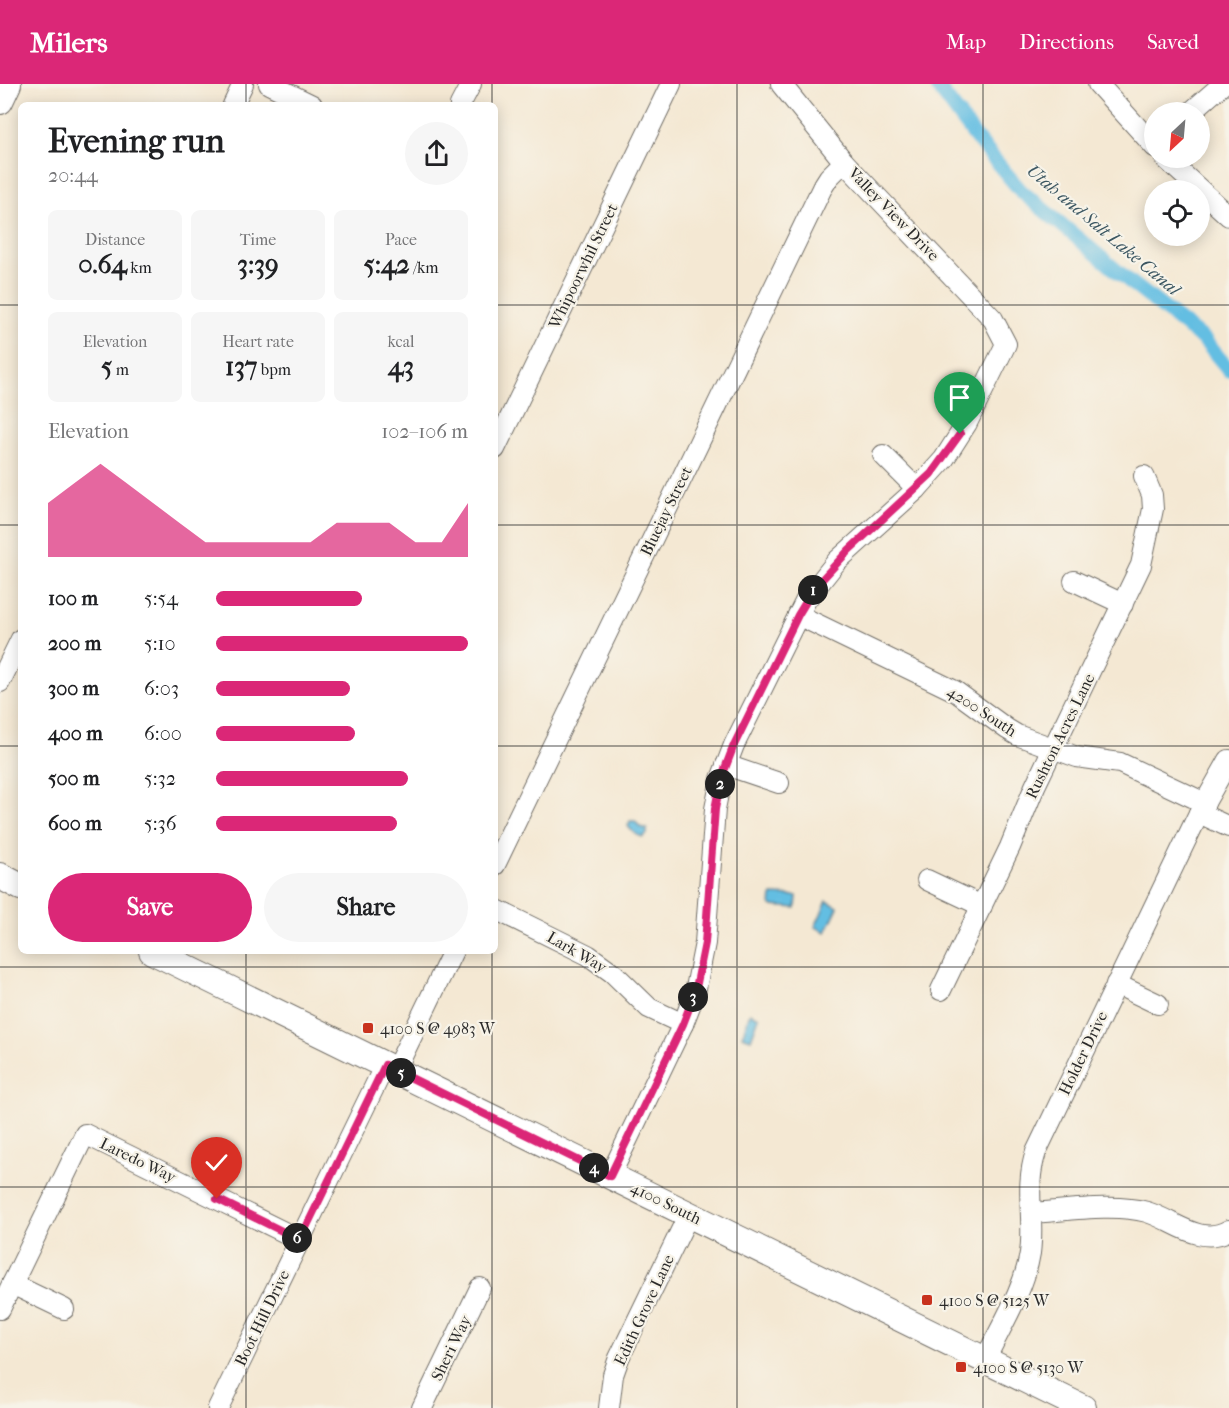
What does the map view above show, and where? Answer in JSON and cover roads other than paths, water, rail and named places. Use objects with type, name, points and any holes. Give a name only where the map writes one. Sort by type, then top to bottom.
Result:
[{"type":"main road","points":[[0,101],[8,84]]},
{"type":"main road","points":[[0,876],[18,885]]},
{"type":"main road","name":"4100 South","points":[[158,954],[1083,1408]]},
{"type":"street","points":[[234,102],[243,84]]},
{"type":"street","points":[[268,84],[306,102]]},
{"type":"street","points":[[462,102],[471,84]]},
{"type":"street","name":"Whipoorwhil Street","points":[[498,443],[671,84]]},
{"type":"street","name":"Valley View Drive","points":[[781,84],[844,162],[993,319],[1006,344],[954,445],[917,489]]},
{"type":"street","points":[[1098,84],[1144,135]]},
{"type":"street","points":[[1202,102],[1223,84]]},
{"type":"street","name":"Bluejay Street","points":[[498,859],[825,183],[844,162]]},
{"type":"street","points":[[1177,168],[1229,216]]},
{"type":"street","points":[[610,1176],[683,1024],[695,993],[703,960],[715,809],[726,765],[798,615],[815,587],[837,561],[917,489],[883,455]]},
{"type":"street","name":"Rushton Acres Lane","points":[[941,990],[1141,565],[1153,515],[1152,495],[1144,476]]},
{"type":"street","points":[[1074,581],[1123,604]]},
{"type":"street","name":"4200 South","points":[[798,615],[955,691],[1006,729],[1083,759],[1120,763],[1202,808],[1229,827]]},
{"type":"street","points":[[0,682],[18,650]]},
{"type":"street","name":"Holder Drive","points":[[985,1360],[1024,1277],[1030,1254],[1029,1186],[1036,1152],[1202,808],[1229,760]]},
{"type":"street","points":[[726,765],[779,783]]},
{"type":"street","points":[[927,880],[982,906]]},
{"type":"street","name":"Lark Way","points":[[498,910],[588,955],[613,973],[649,1008],[683,1024]]},
{"type":"street","points":[[390,1068],[451,954]]},
{"type":"street","points":[[1116,984],[1158,1004]]},
{"type":"street","name":"Boot Hill Drive","points":[[218,1408],[300,1240],[390,1068]]},
{"type":"street","name":"Laredo Way","points":[[0,1309],[85,1134],[300,1240]]},
{"type":"street","points":[[1030,1213],[1126,1209],[1152,1214],[1200,1235],[1214,1236],[1229,1230]]},
{"type":"street","name":"Edith Grove Lane","points":[[609,1408],[613,1375],[619,1358],[689,1215]]},
{"type":"street","points":[[12,1284],[64,1309]]},
{"type":"street","name":"Sheri Way","points":[[422,1408],[480,1287]]},
{"type":"water","points":[[630,821],[635,821],[640,827],[647,829],[647,834],[643,837],[634,833],[628,826]]},
{"type":"water","points":[[772,895],[797,896],[796,908],[771,906]]},
{"type":"water","points":[[827,901],[838,907],[826,932],[815,927]]},
{"type":"water","points":[[750,1013],[759,1017],[751,1039],[742,1036]]},
{"type":"waterway","name":"Utah and Salt Lake Canal","points":[[936,84],[977,139],[1021,191],[1204,340],[1229,370]]},
{"type":"place","name":"4100 S @ 4983 W","points":[[368,1028]]},
{"type":"place","name":"4100 S @ 5125 W","points":[[927,1300]]},
{"type":"place","name":"4100 S @ 5130 W","points":[[961,1367]]}]
